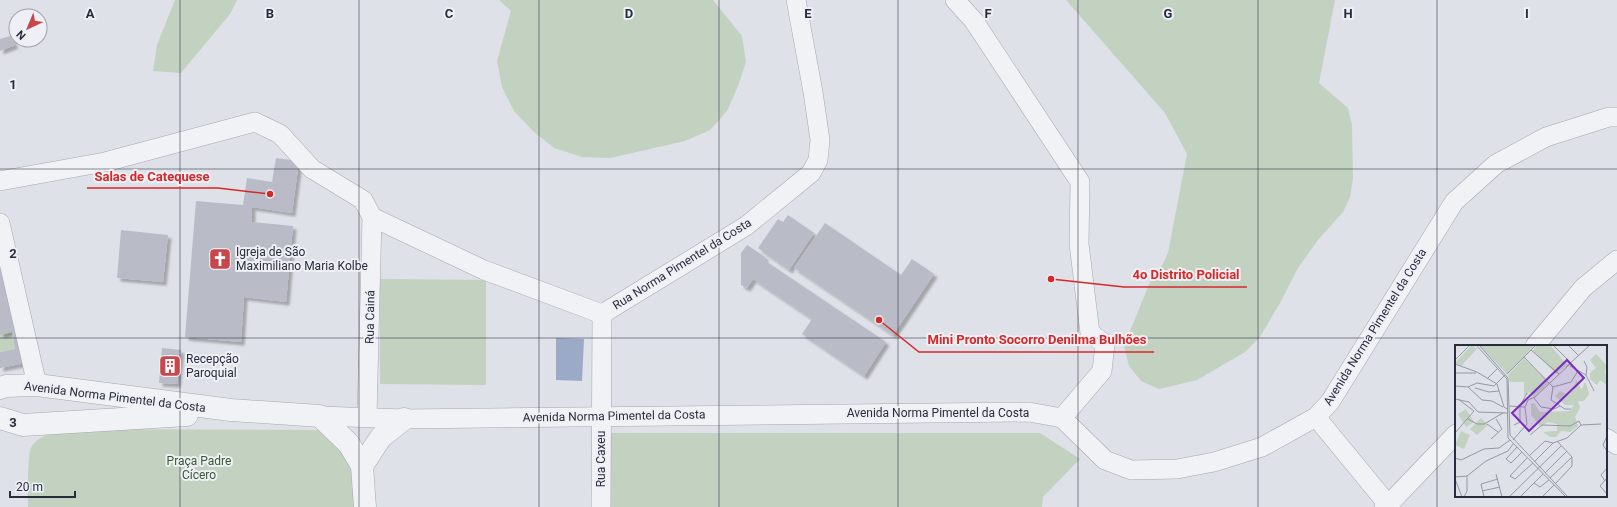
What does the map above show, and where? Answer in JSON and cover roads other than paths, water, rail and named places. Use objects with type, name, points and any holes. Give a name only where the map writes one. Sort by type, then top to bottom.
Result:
[{"type":"street","name":"Rua Norma Pimentel da Costa","points":[[602,314],[746,226],[811,174],[818,160],[820,140],[813,92],[796,0]]},
{"type":"street","points":[[955,0],[974,21],[1080,182],[1079,244],[1090,333],[1105,344],[1102,371],[1062,418]]},
{"type":"street","name":"Avenida Norma Pimentel da Costa","points":[[0,388],[6,386],[37,385],[231,410],[320,416],[404,419],[1029,412],[1062,418],[1105,460],[1131,470],[1177,469],[1214,462],[1262,448],[1316,417],[1330,402],[1454,202],[1496,164],[1546,137],[1609,117],[1617,117]]},
{"type":"street","points":[[0,181],[105,162],[255,122],[280,134],[312,169],[363,200],[372,217],[484,270],[602,314]]},
{"type":"street","name":"Rua Cainá","points":[[367,417],[372,217]]},
{"type":"street","points":[[0,223],[37,385]]},
{"type":"street","points":[[1536,345],[1583,288],[1617,260]]},
{"type":"street","name":"Rua Caxeu","points":[[601,507],[600,416],[602,314]]},
{"type":"street","name":"Avenida Norma Pimentel da Costa","points":[[0,418],[23,425],[231,410]]},
{"type":"street","points":[[320,416],[349,444],[362,466],[365,507]]},
{"type":"street","points":[[1316,417],[1388,506],[1455,435]]},
{"type":"street","points":[[362,466],[382,438],[404,419]]},
{"type":"street","points":[[1607,439],[1617,445]]},
{"type":"water","points":[[556,338],[584,339],[582,381],[556,380]]},
{"type":"place","name":"Salas de Catequese","points":[[270,194]]},
{"type":"place","name":"Igreja de São Maximiliano Maria Kolbe","points":[[220,259]]},
{"type":"place","name":"4o Distrito Policial","points":[[1051,279]]},
{"type":"place","name":"Mini Pronto Socorro Denilma Bulhões","points":[[879,320]]},
{"type":"place","name":"Recepção Paroquial","points":[[170,366]]},
{"type":"park label","name":"Praça Padre Cícero","points":[[199,468]]}]
